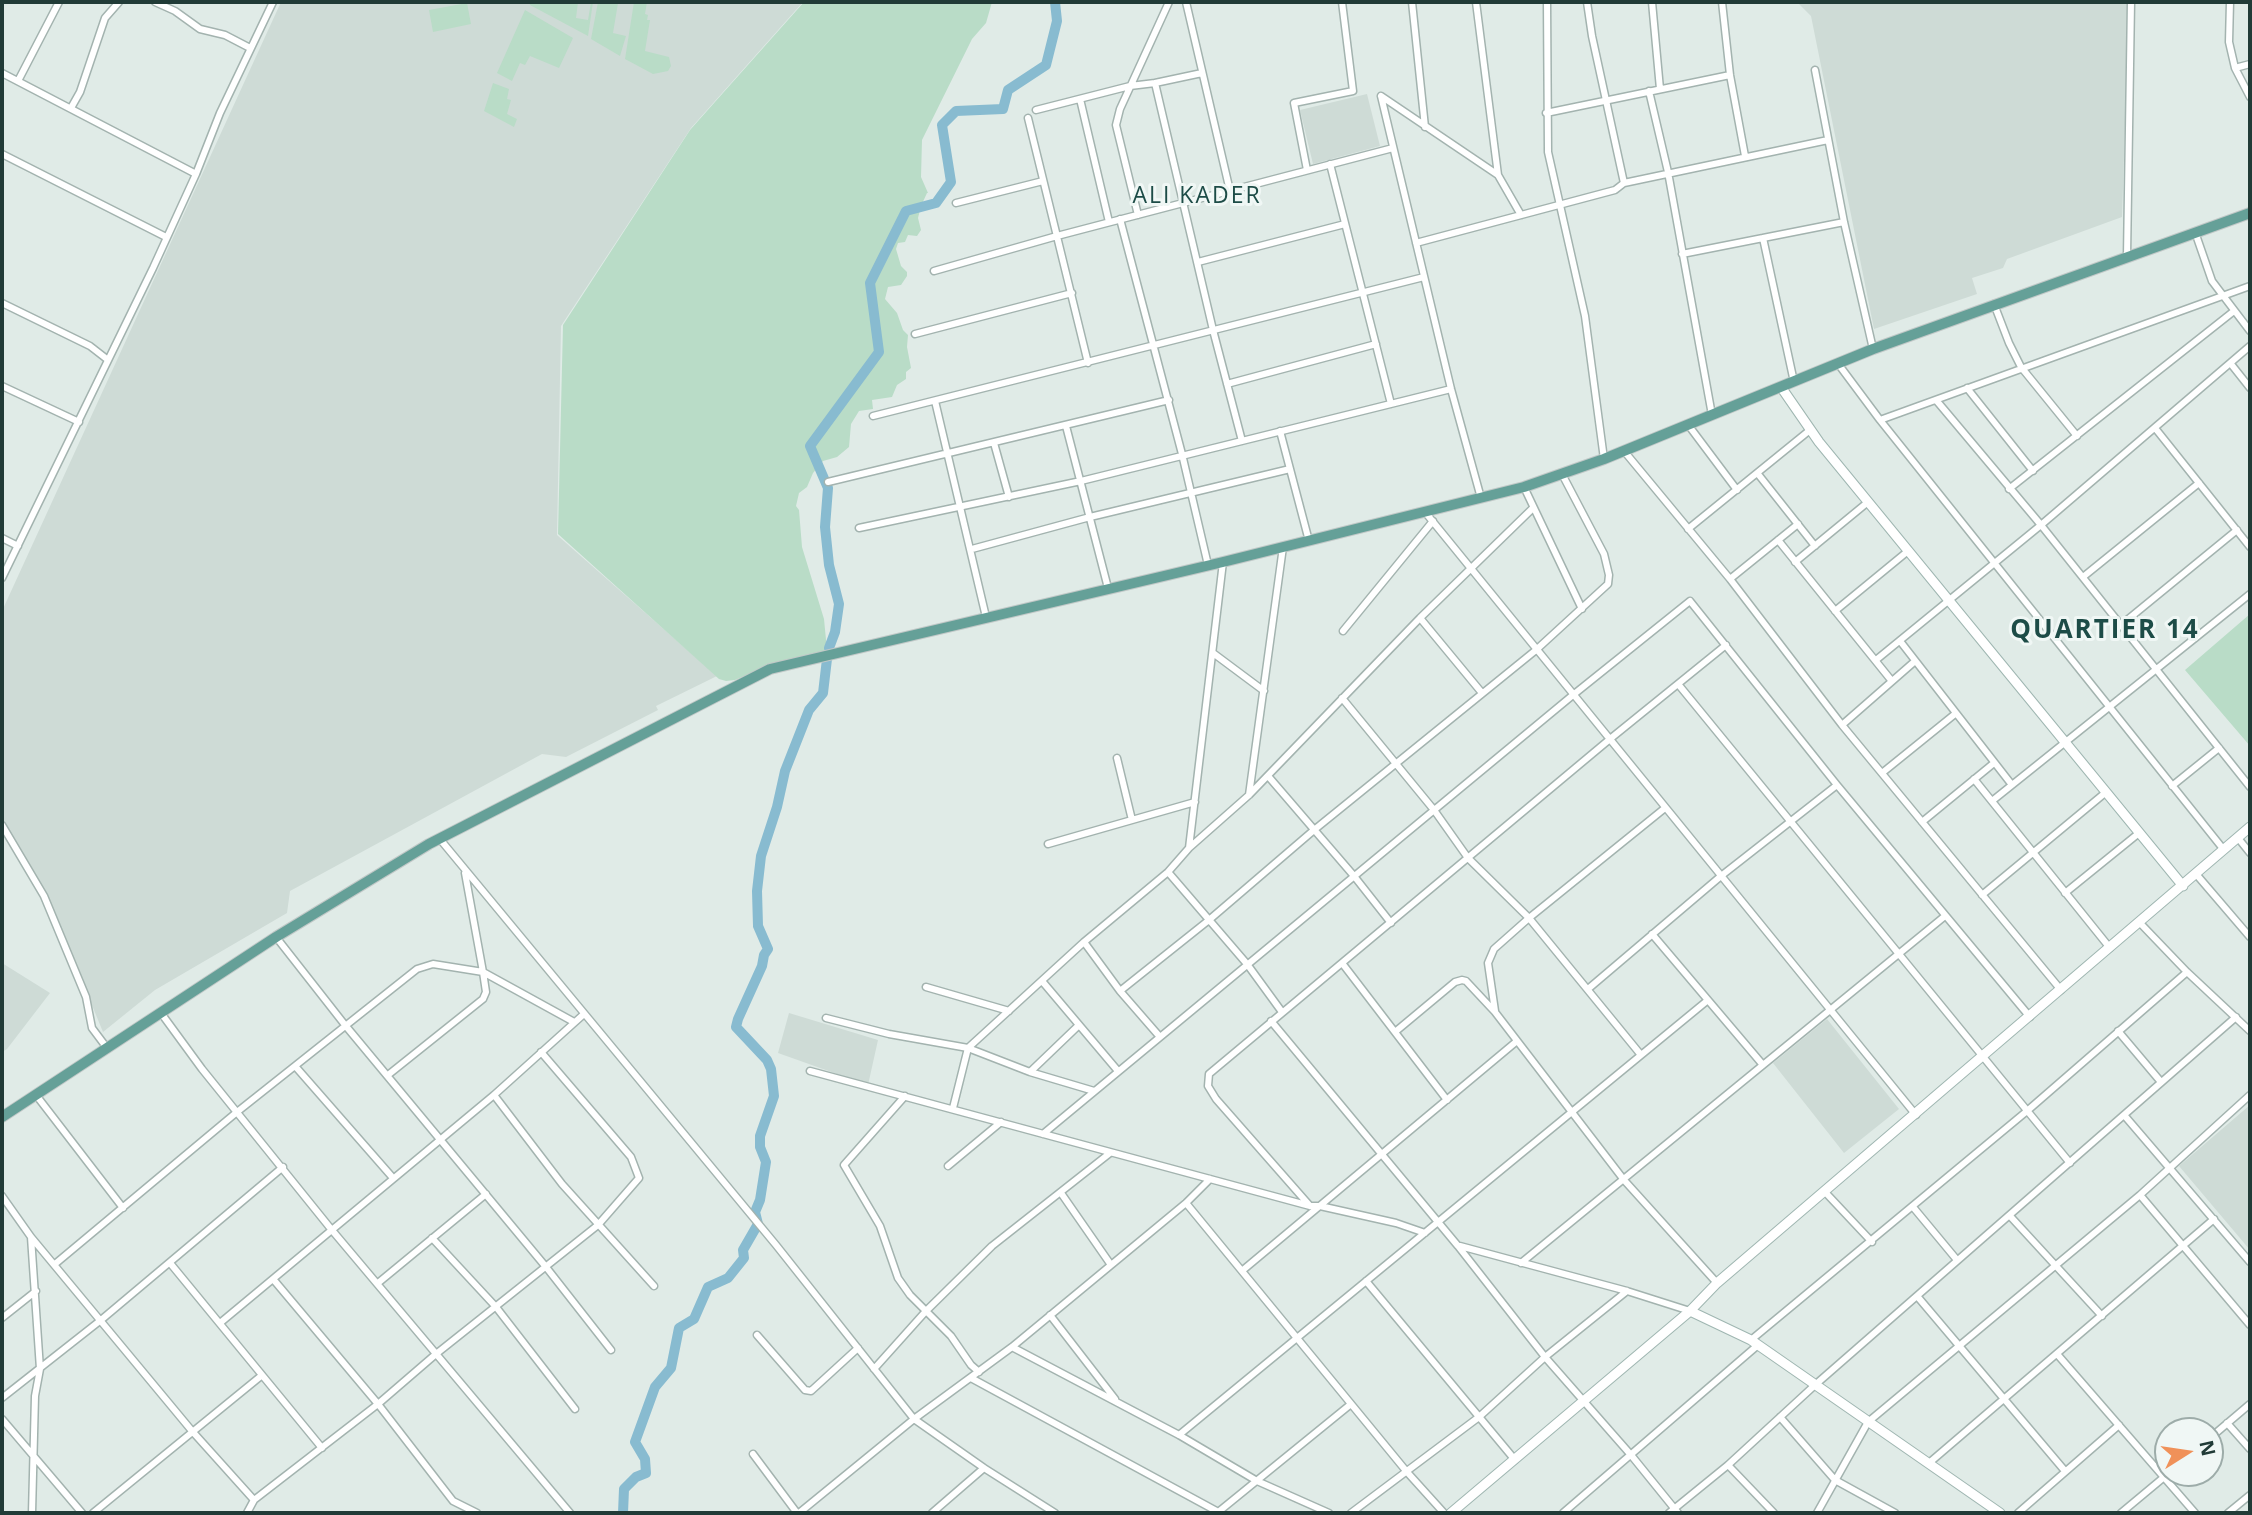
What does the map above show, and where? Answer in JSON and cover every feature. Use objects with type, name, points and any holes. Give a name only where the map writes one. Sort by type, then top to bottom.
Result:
[{"type":"main road","points":[[2,1117],[276,937],[439,838],[770,669],[1223,562],[1524,487],[1689,426],[1873,349],[2250,213]]},
{"type":"main road","points":[[1782,387],[1810,430],[2183,886]]},
{"type":"main road","points":[[1451,1513],[1690,1311],[1717,1283],[2250,827]]},
{"type":"main road","points":[[1690,1311],[1755,1343],[2000,1513]]},
{"type":"street","points":[[18,81],[59,2]]},
{"type":"street","points":[[71,108],[80,92],[105,18],[119,2]]},
{"type":"street","points":[[155,2],[175,11],[200,29],[225,35],[250,48]]},
{"type":"street","points":[[2,578],[196,174],[220,113],[273,2]]},
{"type":"street","points":[[1138,215],[1116,125],[1119,109],[1170,2]]},
{"type":"street","points":[[1186,2],[1230,191]]},
{"type":"street","points":[[1307,170],[1294,103],[1353,91],[1342,2]]},
{"type":"street","points":[[1412,2],[1425,127]]},
{"type":"street","points":[[1475,2],[1498,175],[1521,215]]},
{"type":"street","points":[[1547,2],[1548,152],[1585,316],[1604,459]]},
{"type":"street","points":[[1587,2],[1605,101],[1624,183]]},
{"type":"street","points":[[1652,2],[1660,89]]},
{"type":"street","points":[[1722,2],[1730,75],[1745,156]]},
{"type":"street","points":[[2127,256],[2132,2]]},
{"type":"street","points":[[2230,2],[2229,42],[2235,68],[2250,97]]},
{"type":"street","points":[[2235,68],[2250,64]]},
{"type":"street","points":[[1815,70],[1844,222],[1873,349]]},
{"type":"street","points":[[2,73],[196,174]]},
{"type":"street","points":[[1036,110],[1130,86],[1202,73]]},
{"type":"street","points":[[1546,113],[1730,75]]},
{"type":"street","points":[[1156,83],[1213,330],[1242,440]]},
{"type":"street","points":[[1649,91],[1668,172],[1712,415]]},
{"type":"street","points":[[1481,498],[1451,389],[1381,96],[1498,175]]},
{"type":"street","points":[[1080,99],[1109,222]]},
{"type":"street","points":[[1028,118],[1088,363]]},
{"type":"street","points":[[1416,243],[1615,190],[1624,183],[1668,172],[1829,140]]},
{"type":"street","points":[[934,271],[1393,148]]},
{"type":"street","points":[[2,155],[166,237]]},
{"type":"street","points":[[1330,164],[1391,404]]},
{"type":"street","points":[[956,203],[1043,181]]},
{"type":"street","points":[[1120,219],[1182,454],[1208,565]]},
{"type":"street","points":[[1682,254],[1844,222]]},
{"type":"street","points":[[1198,262],[1345,224]]},
{"type":"street","points":[[2195,232],[2212,281],[2250,331]]},
{"type":"street","points":[[1763,238],[1794,382]]},
{"type":"street","points":[[873,416],[1424,277]]},
{"type":"street","points":[[1880,420],[2250,286]]},
{"type":"street","points":[[915,334],[1072,293]]},
{"type":"street","points":[[2,303],[90,346],[108,360]]},
{"type":"street","points":[[1994,304],[2021,367],[2077,436]]},
{"type":"street","points":[[2009,489],[2234,311]]},
{"type":"street","points":[[1227,384],[1376,344]]},
{"type":"street","points":[[1876,660],[1949,602],[2250,346]]},
{"type":"street","points":[[2231,364],[2250,388]]},
{"type":"street","points":[[1839,365],[2224,850]]},
{"type":"street","points":[[2,386],[79,422]]},
{"type":"street","points":[[1967,388],[2033,471]]},
{"type":"street","points":[[859,528],[1081,481],[1451,389]]},
{"type":"street","points":[[828,482],[1168,400]]},
{"type":"street","points":[[1936,400],[2250,787]]},
{"type":"street","points":[[934,401],[972,549],[986,617]]},
{"type":"street","points":[[1066,426],[1108,588]]},
{"type":"street","points":[[1689,426],[1737,490]]},
{"type":"street","points":[[2155,428],[2250,547]]},
{"type":"street","points":[[1688,529],[1810,430]]},
{"type":"street","points":[[1280,431],[1309,541]]},
{"type":"street","points":[[994,443],[1009,497]]},
{"type":"street","points":[[1624,451],[1730,579],[1842,724],[2061,990]]},
{"type":"street","points":[[972,549],[1090,517],[1290,469]]},
{"type":"street","points":[[1120,991],[1536,650],[1608,584],[1609,575],[1604,554],[1562,474]]},
{"type":"street","points":[[1758,474],[1815,546]]},
{"type":"street","points":[[2082,577],[2199,482]]},
{"type":"street","points":[[1524,487],[1582,608]]},
{"type":"street","points":[[1796,562],[1868,502]]},
{"type":"street","points":[[953,1108],[968,1048],[1084,942],[1168,872],[1189,848],[1249,795],[1420,618],[1533,508]]},
{"type":"street","points":[[1425,512],[1916,1115]]},
{"type":"street","points":[[1343,631],[1433,521]]},
{"type":"street","points":[[1730,579],[1798,524]]},
{"type":"street","points":[[2121,625],[2237,530]]},
{"type":"street","points":[[2,538],[18,546]]},
{"type":"street","points":[[1778,540],[1891,680]]},
{"type":"street","points":[[1249,795],[1283,547]]},
{"type":"street","points":[[1835,611],[1908,551]]},
{"type":"street","points":[[1189,848],[1223,562]]},
{"type":"street","points":[[1992,801],[2250,594]]},
{"type":"street","points":[[1043,1134],[1690,601],[1836,785],[2030,1017]]},
{"type":"street","points":[[1420,618],[1482,693]]},
{"type":"street","points":[[1900,641],[2012,785]]},
{"type":"street","points":[[1310,1206],[1216,1100],[1208,1086],[1209,1074],[1726,645]]},
{"type":"street","points":[[1213,653],[1264,691]]},
{"type":"street","points":[[1842,724],[1914,662]]},
{"type":"street","points":[[1678,684],[2070,1163]]},
{"type":"street","points":[[1342,698],[1434,810],[1468,858],[1529,918],[1641,1055]]},
{"type":"street","points":[[1882,773],[1955,714]]},
{"type":"street","points":[[2172,786],[2219,748]]},
{"type":"street","points":[[1117,758],[1132,820]]},
{"type":"street","points":[[1922,822],[1994,763]]},
{"type":"street","points":[[1268,776],[1391,923]]},
{"type":"street","points":[[1974,779],[2110,948]]},
{"type":"street","points":[[1588,989],[1721,876],[1836,785]]},
{"type":"street","points":[[1982,895],[2105,793]]},
{"type":"street","points":[[1048,844],[1195,802]]},
{"type":"street","points":[[1495,1012],[1489,963],[1494,950],[1529,918],[1665,808]]},
{"type":"street","points":[[2,825],[44,896],[86,997],[92,1028],[107,1048]]},
{"type":"street","points":[[2066,893],[2139,833]]},
{"type":"street","points":[[439,838],[776,1245],[914,1419],[1055,1513]]},
{"type":"street","points":[[2238,838],[2250,853]]},
{"type":"street","points":[[388,1075],[483,999],[486,992],[465,870]]},
{"type":"street","points":[[1168,872],[1247,964],[1282,1012]]},
{"type":"street","points":[[2196,874],[2250,937]]},
{"type":"street","points":[[1521,1263],[1945,916]]},
{"type":"street","points":[[2140,923],[2250,1031]]},
{"type":"street","points":[[1652,934],[1763,1065]]},
{"type":"street","points":[[276,937],[345,1026],[441,1139],[611,1350]]},
{"type":"street","points":[[1084,942],[1120,991],[1160,1037]]},
{"type":"street","points":[[1342,963],[1447,1100]]},
{"type":"street","points":[[55,1264],[237,1112],[424,966],[433,964],[483,972],[574,1023]]},
{"type":"street","points":[[1563,1513],[1755,1343],[2187,972]]},
{"type":"street","points":[[1395,1032],[1455,982],[1462,980],[1495,1012],[1624,1180],[1717,1283]]},
{"type":"street","points":[[1042,981],[1118,1071]]},
{"type":"street","points":[[926,987],[1009,1011]]},
{"type":"street","points":[[1179,1435],[1707,1000]]},
{"type":"street","points":[[161,1013],[331,1229],[570,1513]]},
{"type":"street","points":[[220,1323],[494,1095],[584,1014]]},
{"type":"street","points":[[1271,1021],[1458,1246],[1545,1357],[1631,1455],[1674,1512],[1815,1385],[2236,1017]]},
{"type":"street","points":[[825,1018],[889,1034],[968,1048],[1030,1072],[1094,1091]]},
{"type":"street","points":[[1030,1072],[1079,1025]]},
{"type":"street","points":[[2118,1031],[2161,1082]]},
{"type":"street","points":[[1243,1270],[1517,1041]]},
{"type":"street","points":[[251,1512],[254,1500],[378,1404],[436,1354],[598,1225],[639,1178],[631,1157],[541,1052]]},
{"type":"street","points":[[295,1066],[393,1178]]},
{"type":"street","points":[[810,1071],[1310,1206],[1396,1223],[1425,1233]]},
{"type":"street","points":[[36,1095],[122,1208]]},
{"type":"street","points":[[494,1095],[562,1184],[654,1286]]},
{"type":"street","points":[[1817,1513],[1868,1422],[2140,1195],[2250,1095]]},
{"type":"street","points":[[905,1096],[844,1165],[880,1226],[898,1278],[910,1295],[951,1336],[978,1373]]},
{"type":"street","points":[[2124,1115],[2250,1262]]},
{"type":"street","points":[[948,1166],[1001,1122]]},
{"type":"street","points":[[874,1369],[926,1311],[992,1246],[1110,1153]]},
{"type":"street","points":[[2,1398],[101,1320],[283,1167]]},
{"type":"street","points":[[753,1454],[798,1513],[914,1419],[1012,1347],[1186,1203],[1210,1179]]},
{"type":"street","points":[[1825,1192],[1872,1242]]},
{"type":"street","points":[[1061,1194],[1111,1265]]},
{"type":"street","points":[[378,1283],[486,1195]]},
{"type":"street","points":[[2140,1195],[2249,1319]]},
{"type":"street","points":[[2,1196],[31,1237],[254,1500]]},
{"type":"street","points":[[1186,1203],[1407,1472],[1444,1513]]},
{"type":"street","points":[[1913,1207],[1957,1260]]},
{"type":"street","points":[[2010,1216],[2102,1316]]},
{"type":"street","points":[[1929,1463],[2214,1219]]},
{"type":"street","points":[[31,1237],[40,1369],[35,1396],[32,1513]]},
{"type":"street","points":[[432,1238],[496,1307],[575,1409]]},
{"type":"street","points":[[1458,1246],[1628,1291],[1690,1311]]},
{"type":"street","points":[[170,1263],[322,1448]]},
{"type":"street","points":[[273,1279],[378,1404],[453,1501],[477,1513]]},
{"type":"street","points":[[1366,1281],[1515,1460]]},
{"type":"street","points":[[2,1318],[36,1291]]},
{"type":"street","points":[[1351,1513],[1479,1417],[1545,1357],[1628,1291]]},
{"type":"street","points":[[1917,1296],[2065,1471]]},
{"type":"street","points":[[1050,1315],[1119,1404]]},
{"type":"street","points":[[757,1335],[805,1390],[811,1391],[858,1348]]},
{"type":"street","points":[[1012,1347],[1179,1435],[1257,1481],[1329,1513]]},
{"type":"street","points":[[2057,1354],[2154,1462]]},
{"type":"street","points":[[93,1513],[261,1376]]},
{"type":"street","points":[[971,1378],[1218,1513],[1351,1404]]},
{"type":"street","points":[[2224,1426],[2250,1404]]},
{"type":"street","points":[[1780,1417],[1835,1480],[1895,1513]]},
{"type":"street","points":[[2,1419],[82,1513]]},
{"type":"street","points":[[2228,1423],[2250,1450]]},
{"type":"street","points":[[2018,1513],[2119,1425]]},
{"type":"street","points":[[1728,1465],[1774,1513]]},
{"type":"street","points":[[932,1513],[984,1468]]},
{"type":"street","points":[[2121,1513],[2154,1485]]},
{"type":"street","points":[[2175,1487],[2194,1513]]},
{"type":"street","points":[[2228,1513],[2250,1495]]},
{"type":"shaded area","points":[[281,2],[803,2],[691,128],[561,326],[557,535],[717,676],[656,706],[658,710],[566,757],[542,754],[290,891],[287,913],[155,990],[103,1032],[46,893],[2,820],[2,611]]},
{"type":"shaded area","points":[[1797,2],[2129,2],[2122,217],[2007,259],[2003,268],[1972,278],[1977,294],[1874,329],[1811,16]]},
{"type":"shaded area","points":[[1367,94],[1380,146],[1313,164],[1300,110]]},
{"type":"shaded area","points":[[2,963],[50,993],[2,1052]]},
{"type":"shaded area","points":[[789,1013],[878,1040],[868,1085],[778,1053]]},
{"type":"shaded area","points":[[1827,1019],[1899,1109],[1844,1153],[1773,1063]]},
{"type":"shaded area","points":[[2250,1105],[2250,1250],[2179,1166]]},
{"type":"green space","points":[[529,2],[578,2],[576,18],[588,20],[593,2],[588,36],[530,5]]},
{"type":"green space","points":[[598,2],[618,3],[613,33],[626,36],[620,56],[591,39]]},
{"type":"green space","points":[[634,2],[647,2],[645,14],[648,15],[647,20],[650,20],[645,51],[669,57],[671,66],[668,71],[653,74],[625,59]]},
{"type":"green space","points":[[804,2],[992,2],[986,23],[972,39],[922,140],[921,177],[928,193],[918,218],[921,230],[917,236],[908,235],[905,242],[898,243],[896,249],[907,276],[901,285],[888,287],[885,299],[897,313],[903,330],[908,335],[911,368],[906,372],[906,379],[897,385],[892,397],[872,400],[873,409],[859,411],[851,424],[849,447],[837,457],[823,461],[813,473],[807,487],[799,493],[796,506],[799,510],[802,547],[824,619],[827,650],[772,664],[735,680],[726,681],[719,679],[558,534],[563,325],[690,130]]},
{"type":"green space","points":[[467,3],[471,24],[433,32],[429,10]]},
{"type":"green space","points":[[525,10],[573,38],[559,68],[530,56],[525,65],[520,63],[512,81],[497,73]]},
{"type":"green space","points":[[493,83],[509,89],[507,99],[511,100],[507,114],[517,119],[514,127],[484,111]]},
{"type":"green space","points":[[2250,614],[2250,746],[2185,670]]},
{"type":"waterway","points":[[829,648],[835,632],[839,604],[829,565],[825,527],[828,488],[810,446],[879,352],[870,283],[906,211],[936,203],[951,182],[942,125],[956,111],[1003,109],[1008,90],[1046,65],[1057,21],[1055,2]]},
{"type":"waterway","points":[[623,1513],[624,1489],[636,1477],[646,1473],[645,1459],[635,1442],[655,1387],[671,1368],[679,1328],[694,1319],[708,1287],[728,1278],[744,1258],[743,1250],[758,1224],[755,1212],[760,1200],[766,1162],[760,1147],[760,1136],[774,1096],[771,1069],[767,1060],[736,1027],[768,949],[758,926],[757,891],[761,856],[785,771],[809,710],[823,693],[827,659]]},
{"type":"district","name":"ALI KADER","points":[[1197,196]]},
{"type":"district","name":"QUARTIER 14","points":[[2105,631]]}]
